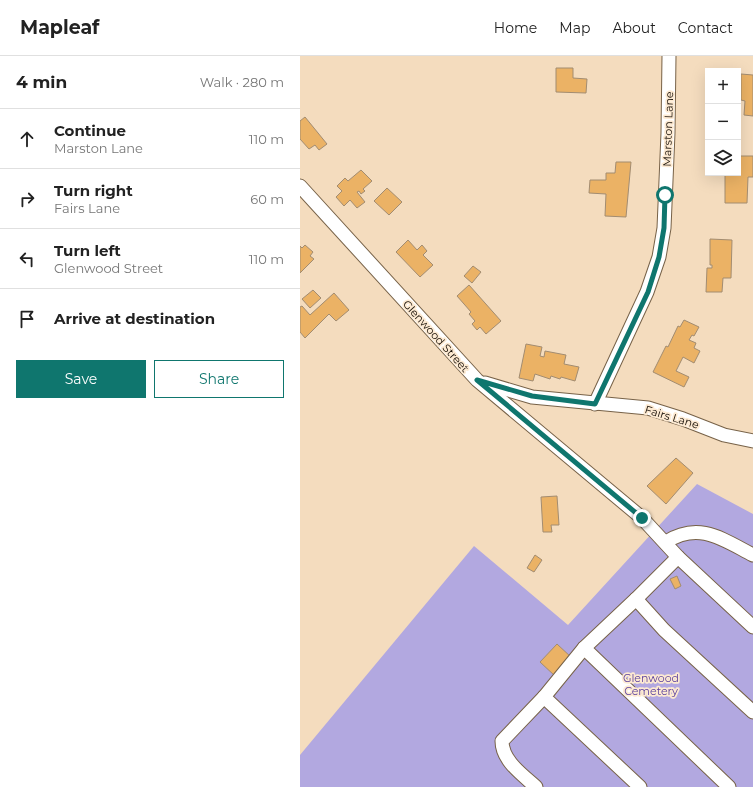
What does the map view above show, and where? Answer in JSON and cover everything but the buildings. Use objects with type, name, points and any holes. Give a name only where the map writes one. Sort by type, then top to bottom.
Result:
[{"type":"street","name":"Marston Lane","points":[[595,404],[648,292],[659,257],[664,228],[669,56]]},
{"type":"street","name":"Glenwood Street","points":[[300,186],[477,380],[642,518],[666,542],[678,557],[753,627]]},
{"type":"street","name":"Fairs Lane","points":[[477,380],[532,396],[595,404],[648,408],[724,435],[753,441]]},
{"type":"street","points":[[666,542],[685,533],[697,531],[712,535],[753,555]]},
{"type":"street","points":[[536,787],[509,761],[502,748],[502,742],[544,696],[584,648],[678,557]]},
{"type":"street","points":[[636,599],[664,630],[753,712]]},
{"type":"street","points":[[584,648],[729,787]]},
{"type":"street","points":[[544,696],[640,787]]},
{"type":"green space","name":"Glenwood Cemetery","points":[[697,484],[753,514],[753,787],[300,787],[300,755],[474,546],[568,625]]},
{"type":"route","points":[[642,518],[477,380],[532,396],[595,404],[648,292],[659,257],[664,228],[665,195]]}]
